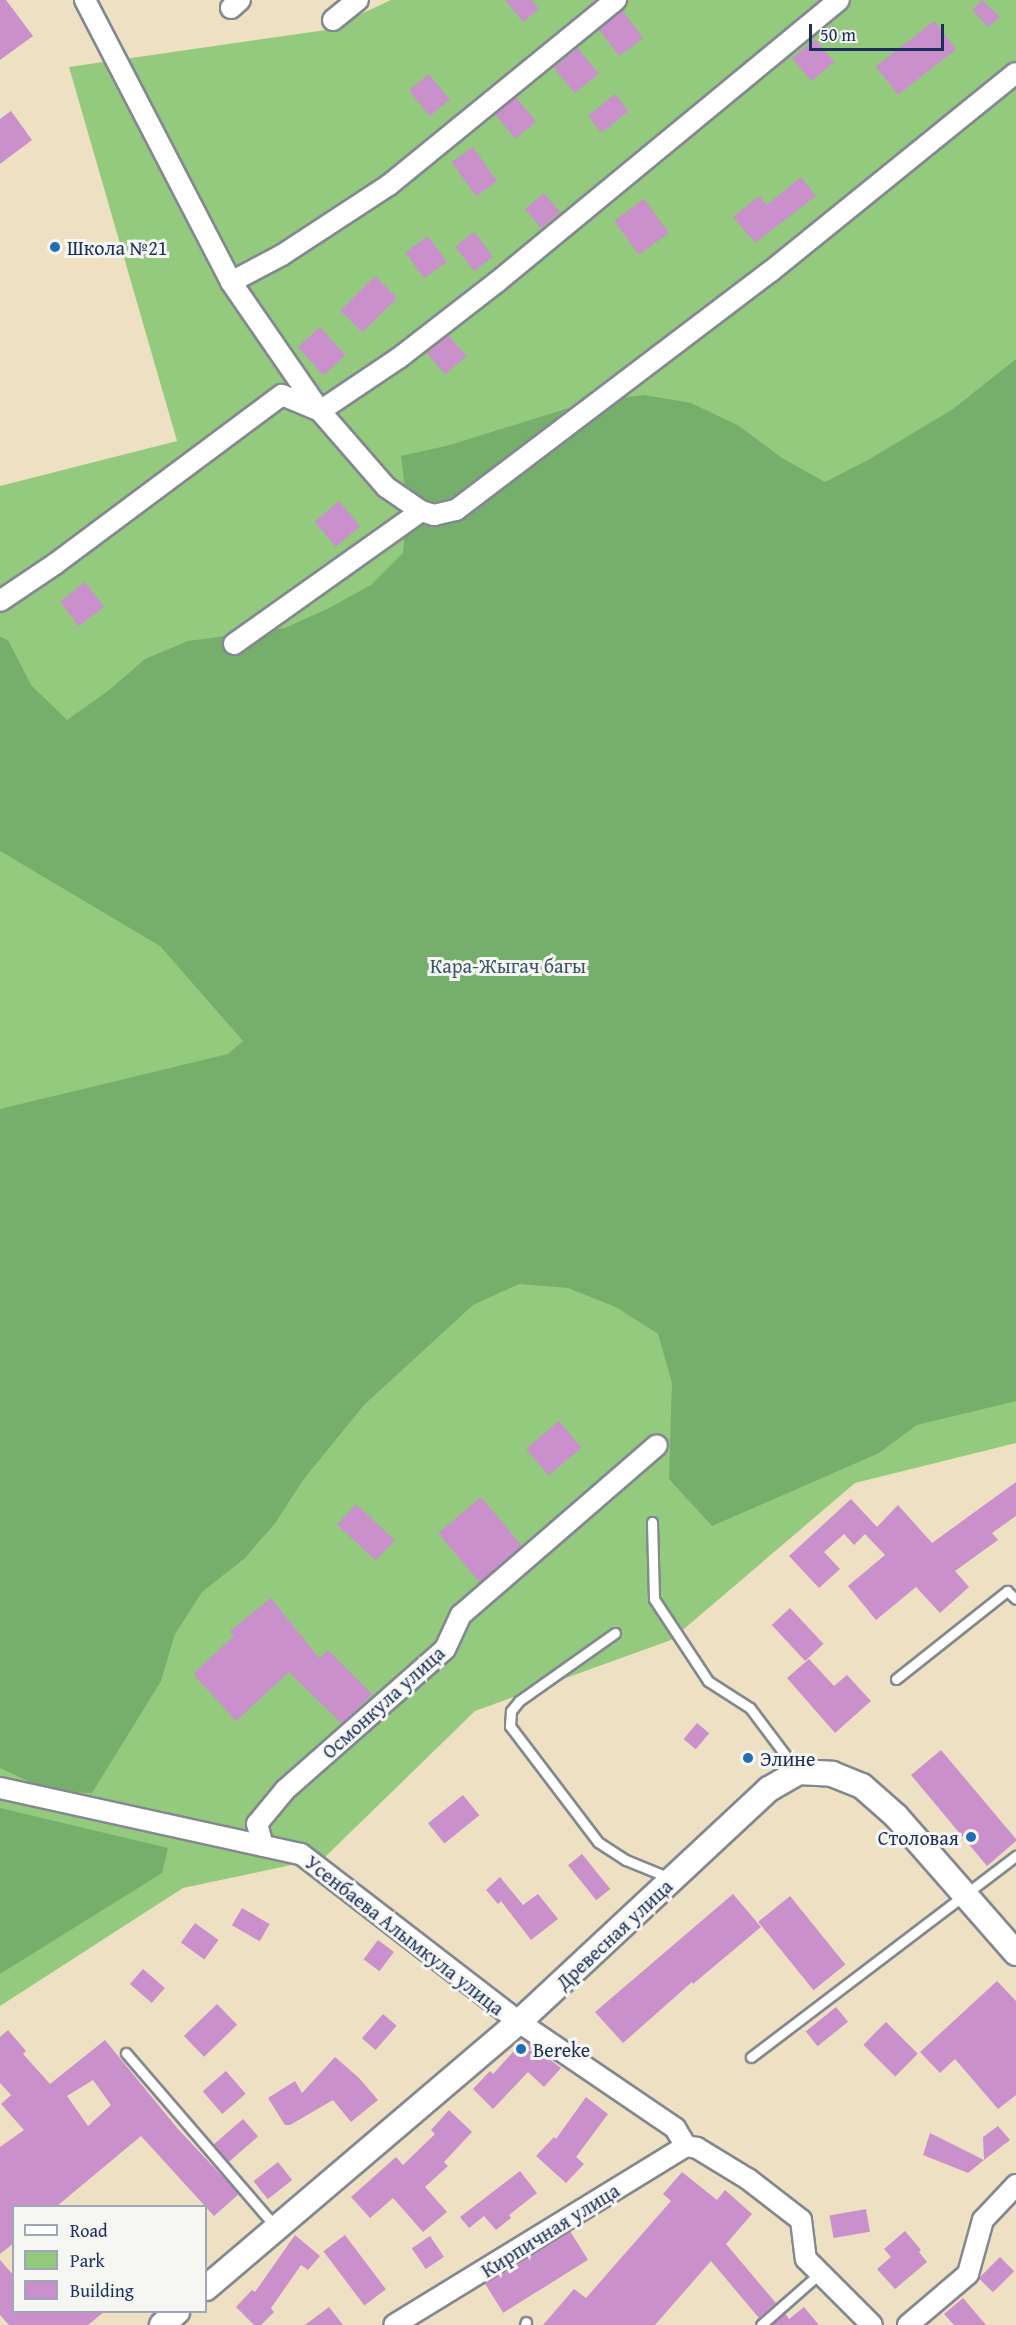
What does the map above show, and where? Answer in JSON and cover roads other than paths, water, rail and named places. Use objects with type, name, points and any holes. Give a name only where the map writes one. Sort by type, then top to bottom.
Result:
[{"type":"street","points":[[85,0],[231,282],[320,411],[386,487],[421,511],[434,515],[456,510],[771,272],[1016,73]]},
{"type":"street","points":[[333,20],[358,0]]},
{"type":"street","points":[[231,282],[282,255],[389,185],[616,0]]},
{"type":"street","points":[[320,411],[399,358],[497,282],[839,0]]},
{"type":"street","points":[[0,601],[55,564],[282,395],[320,411]]},
{"type":"street","points":[[234,644],[421,511]]},
{"type":"street","name":"Осмонкула улица","points":[[262,1846],[256,1824],[285,1790],[445,1649],[461,1615],[657,1444]]},
{"type":"street","points":[[798,1772],[832,1774],[862,1786],[896,1816],[1016,1953]]},
{"type":"street","name":"Древесная улица","points":[[207,2287],[519,2022],[769,1789],[798,1772]]},
{"type":"street","name":"Усенбаева Алымкула улица","points":[[0,1788],[301,1854],[519,2022],[675,2128],[686,2146]]},
{"type":"street","points":[[686,2146],[697,2148],[748,2179],[801,2220],[806,2259],[872,2325]]},
{"type":"street","name":"Кирпичная улица","points":[[394,2325],[686,2146]]},
{"type":"street","points":[[908,2325],[968,2274],[983,2220],[1016,2186]]},
{"type":"street","points":[[162,2325],[176,2313]]},
{"type":"lane","points":[[652,1522],[654,1599],[708,1681],[750,1708],[798,1772]]},
{"type":"lane","points":[[896,1679],[1007,1592],[1016,1599]]},
{"type":"lane","points":[[615,1633],[519,1701],[511,1711],[510,1726],[598,1842],[626,1860],[673,1879]]},
{"type":"lane","points":[[751,2057],[1016,1856]]},
{"type":"lane","points":[[126,2053],[276,2228]]},
{"type":"lane","points":[[761,2325],[820,2273]]},
{"type":"place","name":"Школа №21","points":[[55,247]]},
{"type":"place","name":"Элине","points":[[748,1758]]},
{"type":"place","name":"Столовая","points":[[971,1837]]},
{"type":"place","name":"Bereke","points":[[521,2049]]},
{"type":"park label","name":"Кара-Жыгач багы","points":[[508,965]]}]
